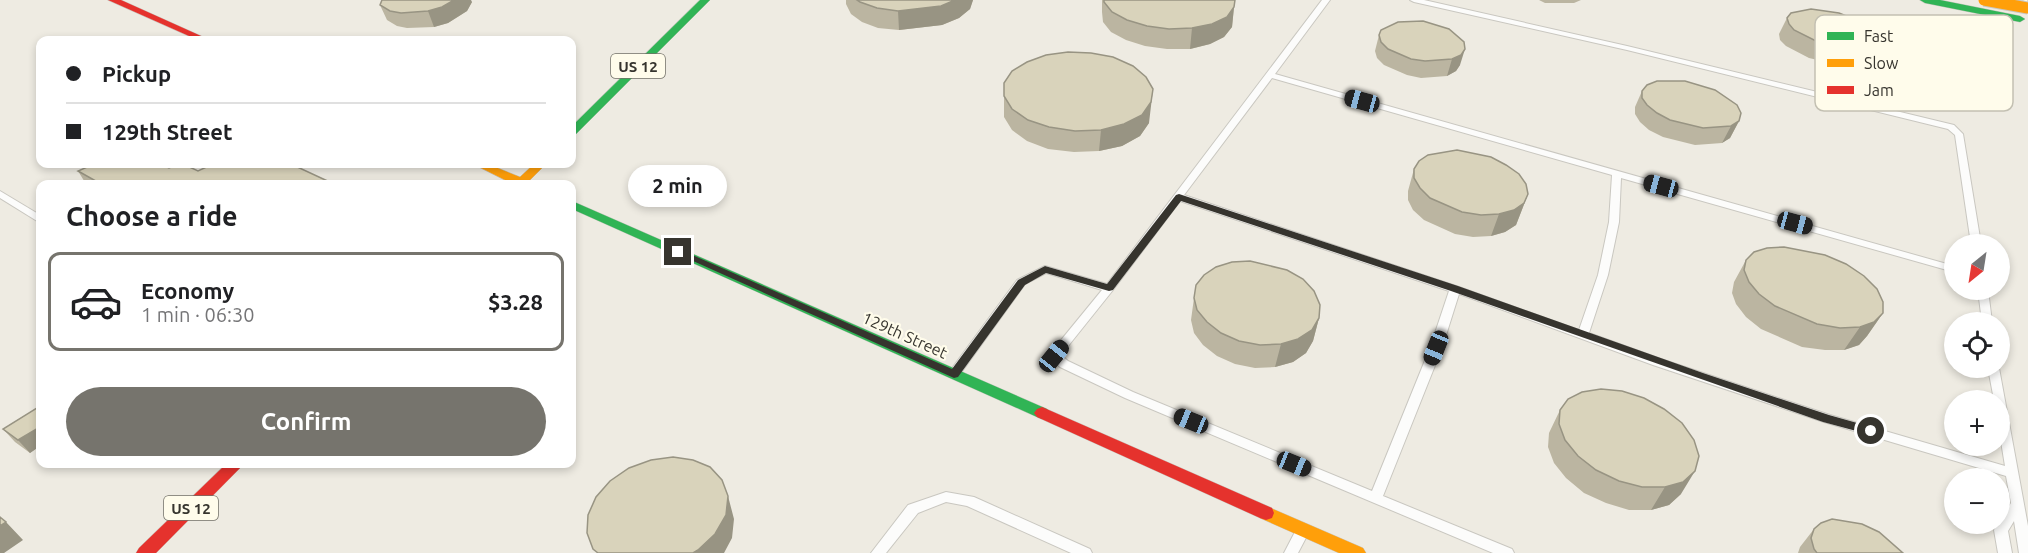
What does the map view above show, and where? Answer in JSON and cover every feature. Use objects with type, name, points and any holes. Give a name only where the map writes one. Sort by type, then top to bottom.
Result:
[{"type":"main road","points":[[113,0],[194,36]]},
{"type":"main road","name":"US 12","points":[[576,128],[705,0]]},
{"type":"main road","points":[[1925,0],[1996,15]]},
{"type":"main road","points":[[1984,0],[2028,8]]},
{"type":"main road","points":[[2013,18],[2028,21]]},
{"type":"main road","points":[[488,168],[513,180]]},
{"type":"main road","points":[[526,180],[536,168]]},
{"type":"main road","name":"129th Street","points":[[576,207],[1357,553]]},
{"type":"main road","name":"US 12","points":[[146,553],[232,468]]},
{"type":"lane","points":[[1326,0],[1179,197],[1054,356],[1064,364],[1129,395],[1507,553]]},
{"type":"lane","points":[[1414,0],[1815,94]]},
{"type":"lane","points":[[1270,75],[1944,266]]},
{"type":"lane","points":[[1885,111],[1951,127],[1959,134],[1974,234]]},
{"type":"lane","points":[[1583,335],[1606,265],[1614,222],[1617,173]]},
{"type":"lane","points":[[0,194],[36,216]]},
{"type":"lane","points":[[1179,197],[1455,289],[1827,419],[2012,473]]},
{"type":"lane","points":[[954,374],[1021,282],[1045,269],[1109,288]]},
{"type":"lane","points":[[1376,498],[1436,348],[1455,289]]},
{"type":"lane","points":[[1996,378],[2026,553]]},
{"type":"lane","points":[[878,553],[913,509],[946,497],[969,501],[1085,553]]},
{"type":"lane","points":[[2005,553],[2001,530],[2017,504]]},
{"type":"lane","points":[[1291,553],[1304,530]]},
{"type":"building","points":[[382,0],[454,0],[428,11],[401,13],[390,11],[380,5]]},
{"type":"building","points":[[857,0],[955,0],[941,6],[898,11],[877,8]]},
{"type":"building","points":[[1104,0],[1235,0],[1234,7],[1227,17],[1212,24],[1169,29],[1127,20],[1112,12]]},
{"type":"building","points":[[1811,9],[1844,15],[1815,15],[1815,40],[1794,30],[1787,18],[1791,13]]},
{"type":"building","points":[[1423,21],[1449,29],[1464,42],[1465,49],[1461,55],[1452,59],[1425,61],[1411,59],[1388,49],[1381,42],[1379,35],[1381,30],[1398,22]]},
{"type":"building","points":[[1068,52],[1113,57],[1133,66],[1146,77],[1153,89],[1151,102],[1142,115],[1124,124],[1101,130],[1075,131],[1049,127],[1028,120],[1012,109],[1004,96],[1004,83],[1012,71],[1046,55]]},
{"type":"building","points":[[1657,81],[1685,81],[1715,90],[1737,105],[1741,113],[1739,121],[1731,126],[1703,128],[1670,120],[1657,113],[1642,98],[1642,91],[1647,85]]},
{"type":"building","points":[[1457,150],[1491,157],[1519,174],[1526,184],[1528,194],[1524,203],[1514,210],[1481,215],[1462,212],[1430,198],[1414,178],[1414,169],[1419,161],[1428,155]]},
{"type":"building","points":[[85,168],[192,168],[198,171],[204,168],[300,168],[325,180],[94,180],[78,171]]},
{"type":"building","points":[[1784,247],[1825,255],[1846,264],[1864,276],[1877,289],[1883,302],[1883,313],[1874,322],[1860,327],[1840,328],[1817,324],[1775,306],[1759,294],[1749,282],[1744,270],[1746,260],[1754,252],[1767,248]]},
{"type":"building","points":[[1250,261],[1287,270],[1303,279],[1314,291],[1320,305],[1319,318],[1312,330],[1298,339],[1281,344],[1260,345],[1239,341],[1221,333],[1207,322],[1197,310],[1194,298],[1196,285],[1204,275],[1216,267],[1232,262]]},
{"type":"building","points":[[1601,389],[1622,391],[1644,398],[1664,409],[1682,423],[1694,440],[1699,456],[1695,471],[1683,482],[1665,487],[1642,487],[1619,481],[1596,470],[1578,456],[1565,440],[1559,424],[1560,410],[1568,399],[1582,392]]},
{"type":"building","points":[[36,408],[36,429],[18,440],[3,429]]},
{"type":"building","points":[[673,457],[693,460],[710,467],[722,480],[728,496],[726,515],[715,534],[693,553],[598,553],[593,549],[587,533],[588,515],[596,497],[610,481],[629,468],[651,460]]},
{"type":"building","points":[[0,517],[6,522],[0,526]]},
{"type":"building","points":[[1832,519],[1862,524],[1879,532],[1903,553],[1817,553],[1811,538],[1814,529],[1821,523]]},
{"type":"railway","points":[[2025,0],[2028,11]]},
{"type":"traffic: fast","points":[[576,128],[705,0]]},
{"type":"traffic: fast","points":[[1925,0],[2000,15]]},
{"type":"traffic: fast","points":[[2013,18],[2020,19]]},
{"type":"traffic: fast","points":[[576,207],[1042,413]]},
{"type":"traffic: slow","points":[[1984,0],[2028,8]]},
{"type":"traffic: slow","points":[[488,168],[517,180]]},
{"type":"traffic: slow","points":[[523,180],[536,168]]},
{"type":"traffic: slow","points":[[1266,513],[1357,553]]},
{"type":"traffic: jam","points":[[113,0],[196,36]]},
{"type":"traffic: jam","points":[[1042,413],[1266,513]]},
{"type":"traffic: jam","points":[[145,553],[232,468]]},
{"type":"route","points":[[678,252],[954,374],[1021,282],[1045,269],[1109,288],[1179,197],[1455,289],[1657,362],[1827,419],[1871,431]]}]
